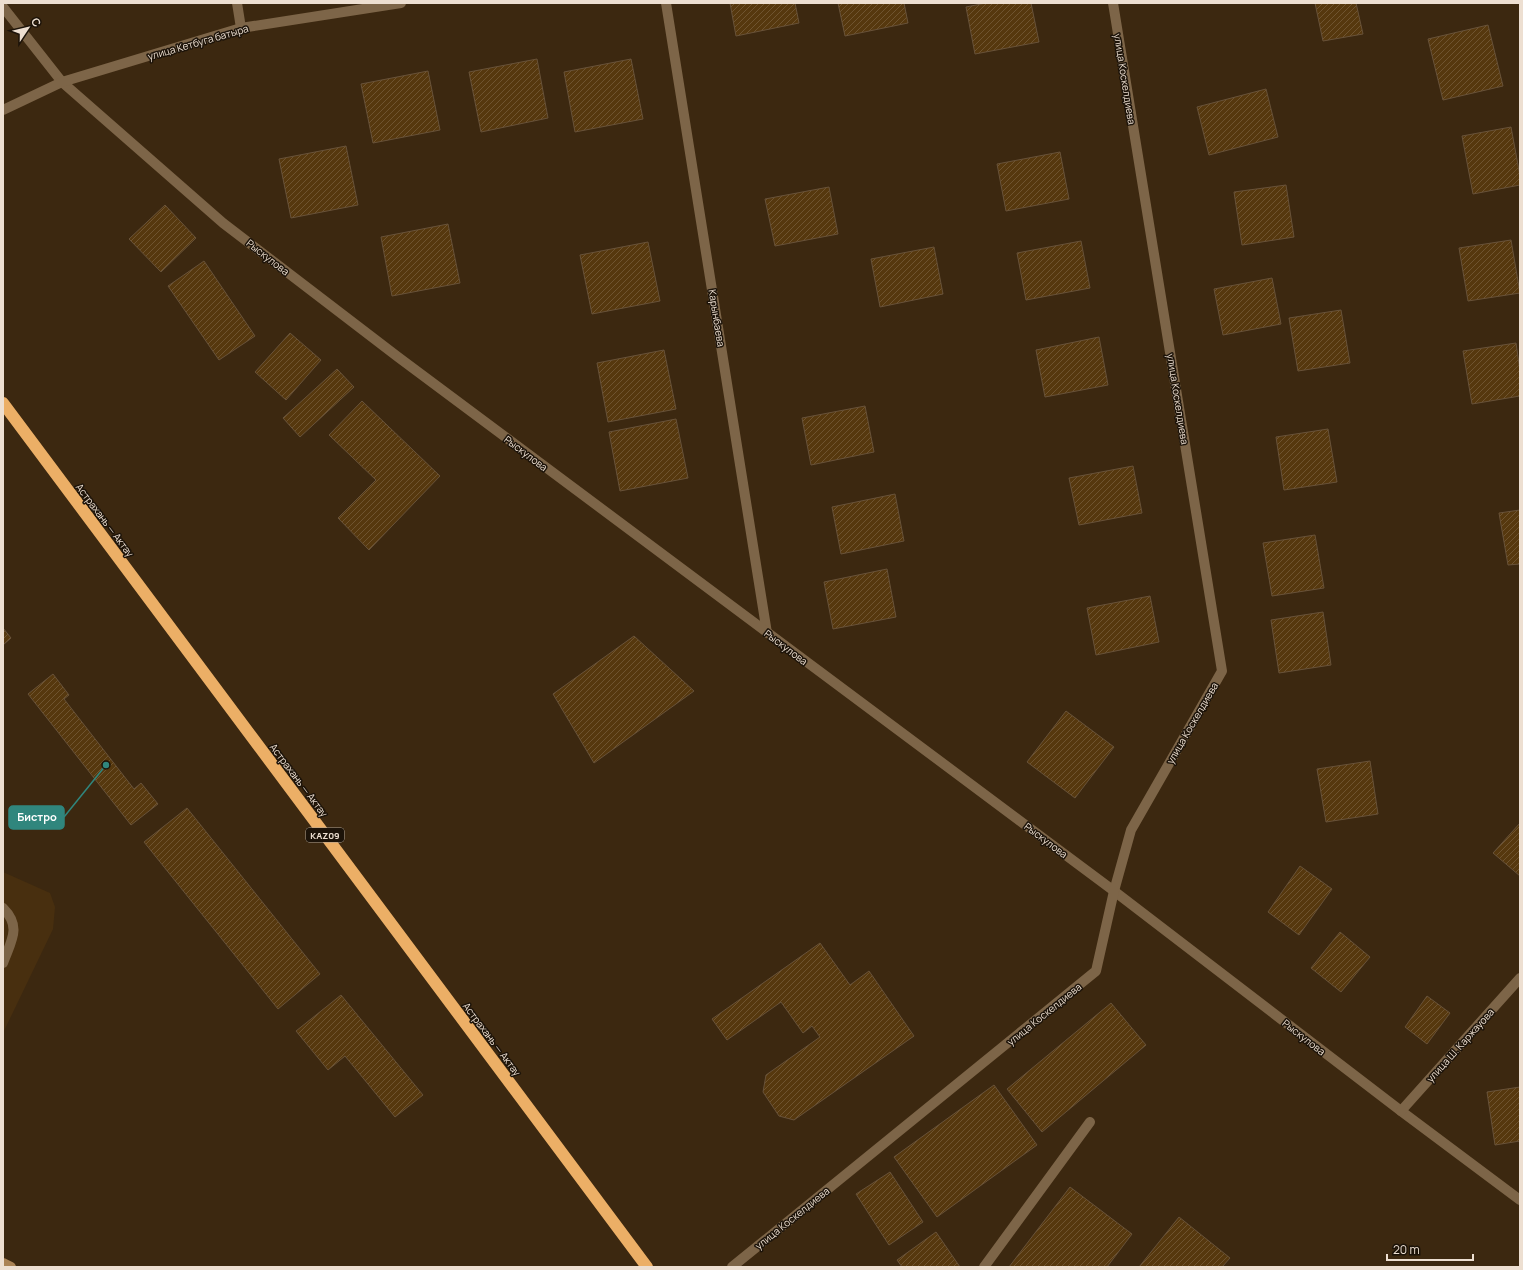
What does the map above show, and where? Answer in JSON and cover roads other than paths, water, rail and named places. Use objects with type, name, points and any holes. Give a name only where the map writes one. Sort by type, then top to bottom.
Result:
[{"type":"highway","name":"Астрахань — Актау","points":[[3,403],[647,1267]]},
{"type":"street","points":[[236,3],[241,28]]},
{"type":"street","name":"улица Кетбуга батыра","points":[[3,110],[62,82],[241,28],[401,3]]},
{"type":"street","name":"Карынбаева","points":[[666,3],[767,633]]},
{"type":"street","name":"улица Коскелдиева","points":[[732,1267],[1096,971],[1114,891],[1132,830],[1222,670],[1113,3]]},
{"type":"street","name":"Рыскулова","points":[[3,7],[62,82],[224,222],[398,357],[1114,891],[1401,1111],[1520,1200]]},
{"type":"street","points":[[3,908],[9,914],[15,931],[3,963]]},
{"type":"street","name":"улица Ш. Каржауова","points":[[1401,1111],[1520,978]]},
{"type":"street","points":[[984,1267],[1090,1122]]},
{"type":"street","points":[[3,1263],[11,1267]]},
{"type":"place","name":"Бистро","points":[[106,765]]}]
